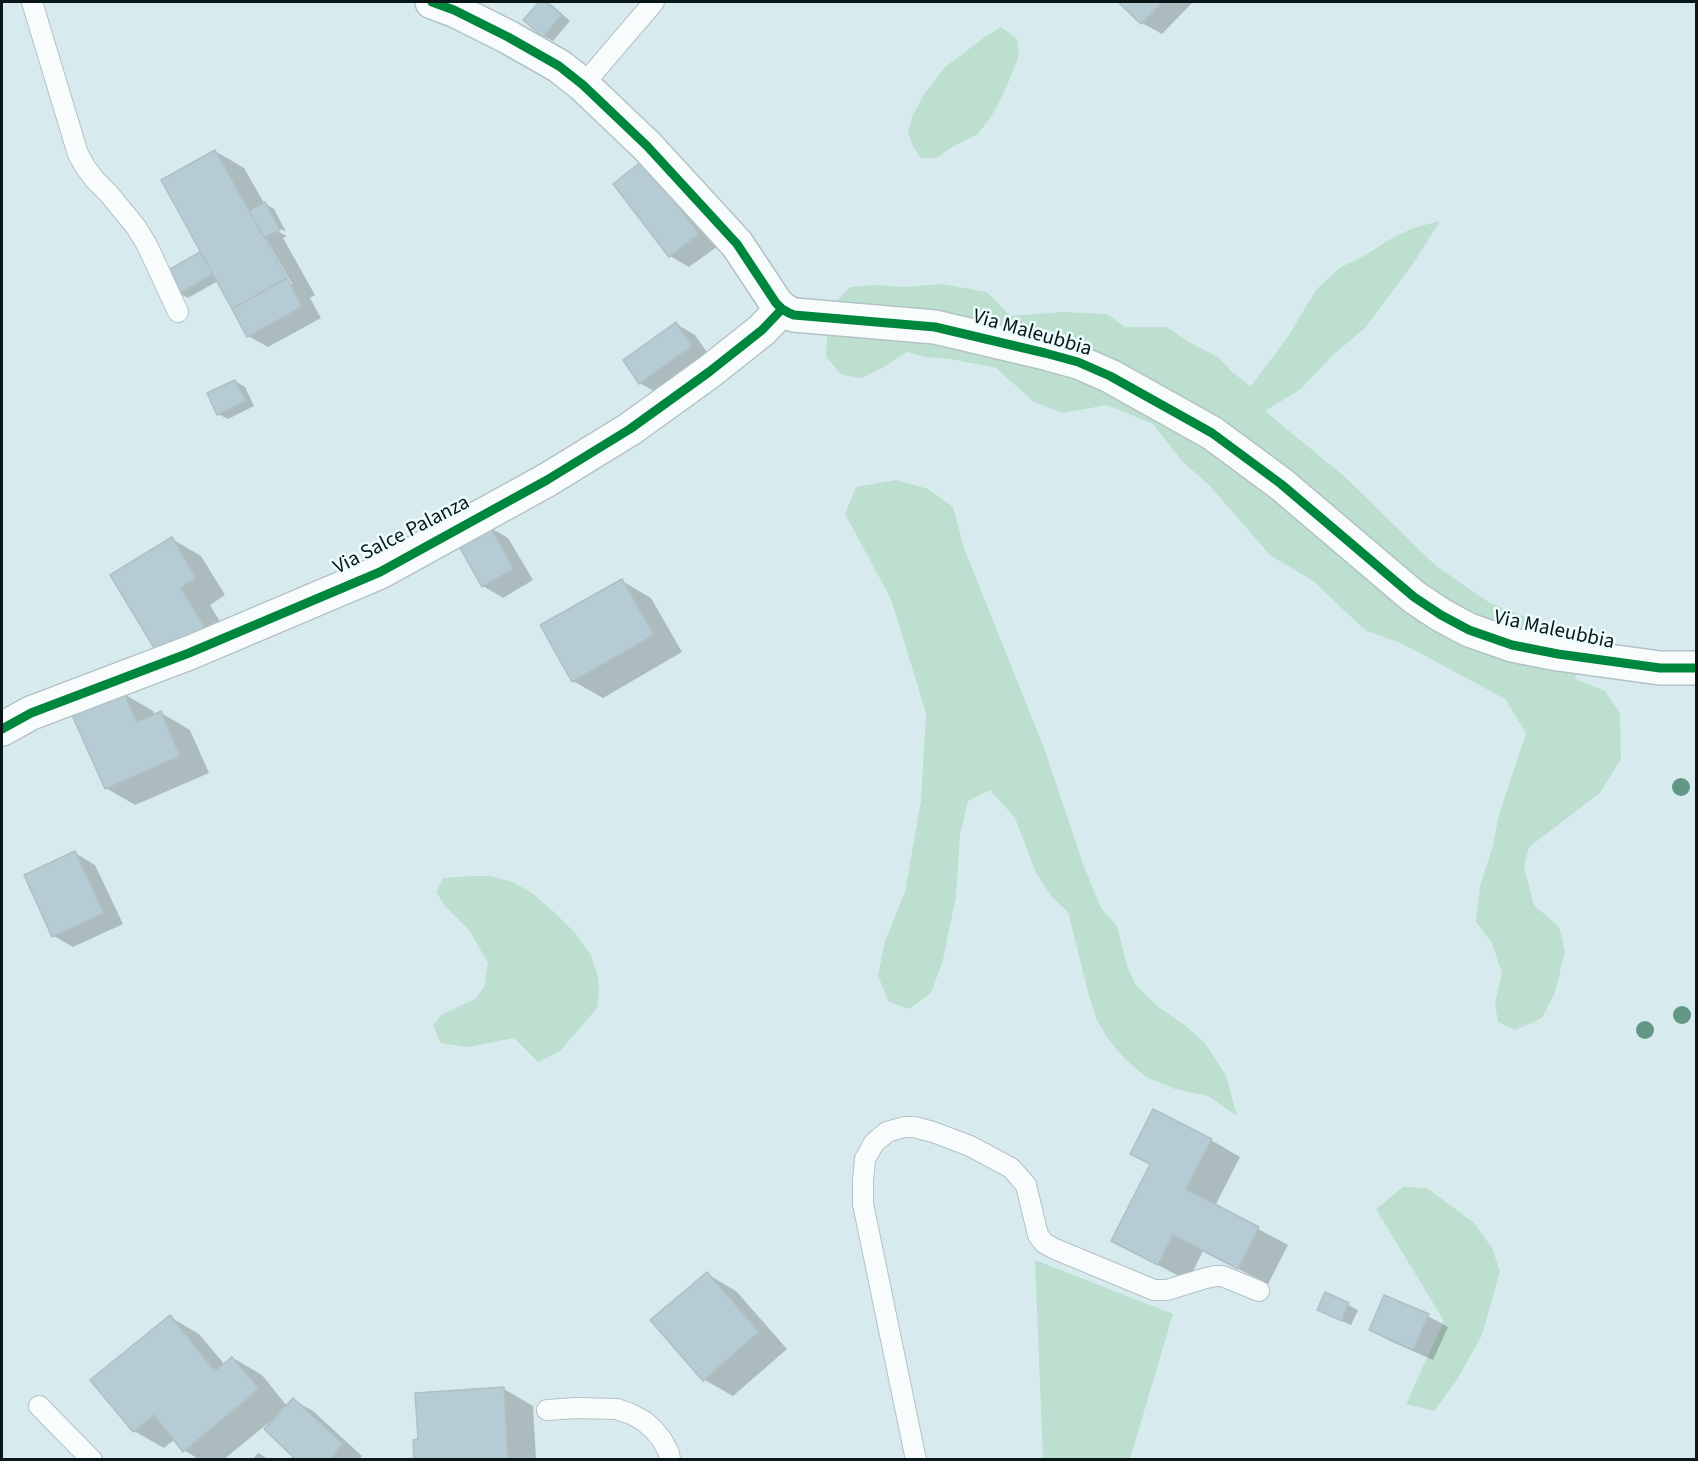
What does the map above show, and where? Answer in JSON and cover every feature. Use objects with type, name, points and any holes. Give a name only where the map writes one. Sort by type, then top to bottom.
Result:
[{"type":"street","points":[[432,2],[454,10],[508,37],[559,66],[583,85],[647,146],[737,244],[782,309]]},
{"type":"street","name":"Via Maleubbia","points":[[782,309],[794,315],[935,327],[1078,362],[1110,376],[1212,433],[1281,484],[1414,597],[1468,630],[1512,645],[1558,654],[1660,668],[1696,668]]},
{"type":"street","name":"Via Salce Palanza","points":[[2,729],[31,713],[189,653],[380,572],[547,480],[630,429],[709,372],[762,330],[782,309]]},
{"type":"lane","points":[[32,2],[78,154],[95,180],[136,226],[178,312]]},
{"type":"lane","points":[[583,85],[654,2]]},
{"type":"lane","points":[[916,1460],[863,1204],[865,1159],[874,1143],[887,1132],[904,1127],[933,1132],[970,1146],[1011,1168],[1026,1185],[1038,1235],[1044,1243],[1054,1249],[1154,1290],[1167,1290],[1206,1278],[1222,1276],[1259,1291]]},
{"type":"lane","points":[[39,1406],[92,1460]]},
{"type":"lane","points":[[547,1410],[617,1409],[632,1414],[654,1430],[669,1453],[670,1460]]},
{"type":"green space","points":[[1001,27],[1017,39],[1019,56],[992,115],[978,134],[936,158],[921,158],[908,133],[912,117],[924,94],[945,67]]},
{"type":"green space","points":[[1440,221],[1411,267],[1365,328],[1333,355],[1301,389],[1265,411],[1345,477],[1436,566],[1490,603],[1569,635],[1586,637],[1575,679],[1605,691],[1620,713],[1621,759],[1600,793],[1529,847],[1524,867],[1534,905],[1559,927],[1565,951],[1555,993],[1542,1018],[1515,1030],[1498,1022],[1495,1003],[1502,973],[1492,943],[1476,922],[1480,886],[1492,849],[1499,815],[1526,733],[1505,699],[1403,644],[1365,630],[1313,581],[1270,555],[1209,485],[1182,461],[1153,424],[1107,405],[1063,413],[1034,402],[996,368],[907,352],[861,378],[842,375],[826,357],[833,305],[850,287],[874,285],[905,287],[941,284],[987,292],[1010,316],[1063,312],[1107,314],[1125,327],[1167,327],[1187,341],[1218,357],[1232,372],[1251,386],[1287,338],[1316,290],[1339,268],[1413,228]]},
{"type":"green space","points":[[896,480],[928,489],[953,507],[964,548],[1044,748],[1085,869],[1101,908],[1117,926],[1128,969],[1136,985],[1156,1005],[1204,1042],[1226,1075],[1237,1116],[1208,1096],[1175,1089],[1146,1077],[1124,1058],[1108,1039],[1096,1018],[1068,912],[1052,897],[1036,873],[1015,818],[990,790],[968,801],[960,834],[956,896],[943,960],[931,993],[909,1009],[889,1002],[878,976],[885,941],[905,892],[921,801],[926,713],[891,599],[845,514],[856,487]]},
{"type":"green space","points":[[490,876],[513,882],[532,893],[575,933],[591,955],[598,977],[597,1008],[559,1052],[538,1062],[514,1038],[468,1047],[441,1043],[433,1026],[441,1015],[475,999],[484,987],[488,963],[469,930],[445,906],[436,892],[443,878]]},
{"type":"green space","points":[[1403,1187],[1427,1188],[1474,1223],[1492,1248],[1500,1271],[1482,1335],[1457,1380],[1434,1411],[1406,1404],[1444,1321],[1376,1209]]},
{"type":"green space","points":[[1035,1260],[1173,1314],[1130,1459],[1043,1459]]},
{"type":"building","points":[[539,2],[547,2],[562,15],[543,37],[523,20]]},
{"type":"building","points":[[1118,2],[1163,2],[1141,24]]},
{"type":"building","points":[[215,150],[287,278],[232,309],[161,180]]},
{"type":"building","points":[[643,160],[699,234],[669,257],[613,184]]},
{"type":"building","points":[[265,202],[280,230],[264,238],[249,211]]},
{"type":"building","points":[[200,252],[213,274],[178,294],[165,272]]},
{"type":"building","points":[[287,278],[302,307],[247,337],[232,309]]},
{"type":"building","points":[[676,322],[692,346],[639,384],[623,360]]},
{"type":"building","points":[[235,380],[246,401],[217,415],[207,393]]},
{"type":"building","points":[[489,525],[514,569],[482,587],[457,543]]},
{"type":"building","points":[[172,537],[196,578],[181,588],[205,628],[159,656],[110,575]]},
{"type":"building","points":[[622,579],[654,635],[572,682],[540,625]]},
{"type":"building","points":[[124,693],[137,722],[161,711],[180,756],[105,789],[72,715]]},
{"type":"building","points":[[75,851],[104,913],[52,937],[24,875]]},
{"type":"building","points":[[1153,1109],[1212,1139],[1186,1189],[1259,1227],[1238,1269],[1173,1235],[1158,1265],[1111,1241],[1150,1164],[1130,1154]]},
{"type":"building","points":[[707,1272],[759,1332],[703,1381],[650,1320]]},
{"type":"building","points":[[1325,1292],[1349,1303],[1342,1321],[1317,1310]]},
{"type":"building","points":[[1384,1295],[1429,1314],[1413,1350],[1369,1330]]},
{"type":"building","points":[[170,1315],[215,1371],[232,1357],[259,1389],[183,1452],[154,1415],[133,1432],[90,1380]]},
{"type":"building","points":[[504,1387],[508,1460],[414,1460],[413,1440],[418,1439],[415,1393]]},
{"type":"building","points":[[293,1398],[343,1444],[329,1460],[296,1460],[264,1429]]},
{"type":"cycle path","points":[[432,2],[454,10],[508,37],[559,66],[583,85],[647,146],[737,244],[776,303],[789,313],[935,327],[1078,362],[1110,376],[1212,433],[1281,484],[1414,597],[1469,630],[1512,645],[1558,654],[1660,668],[1696,668]]},
{"type":"cycle path","points":[[2,729],[31,713],[189,653],[380,572],[547,480],[630,429],[709,372],[762,330],[782,309]]}]
